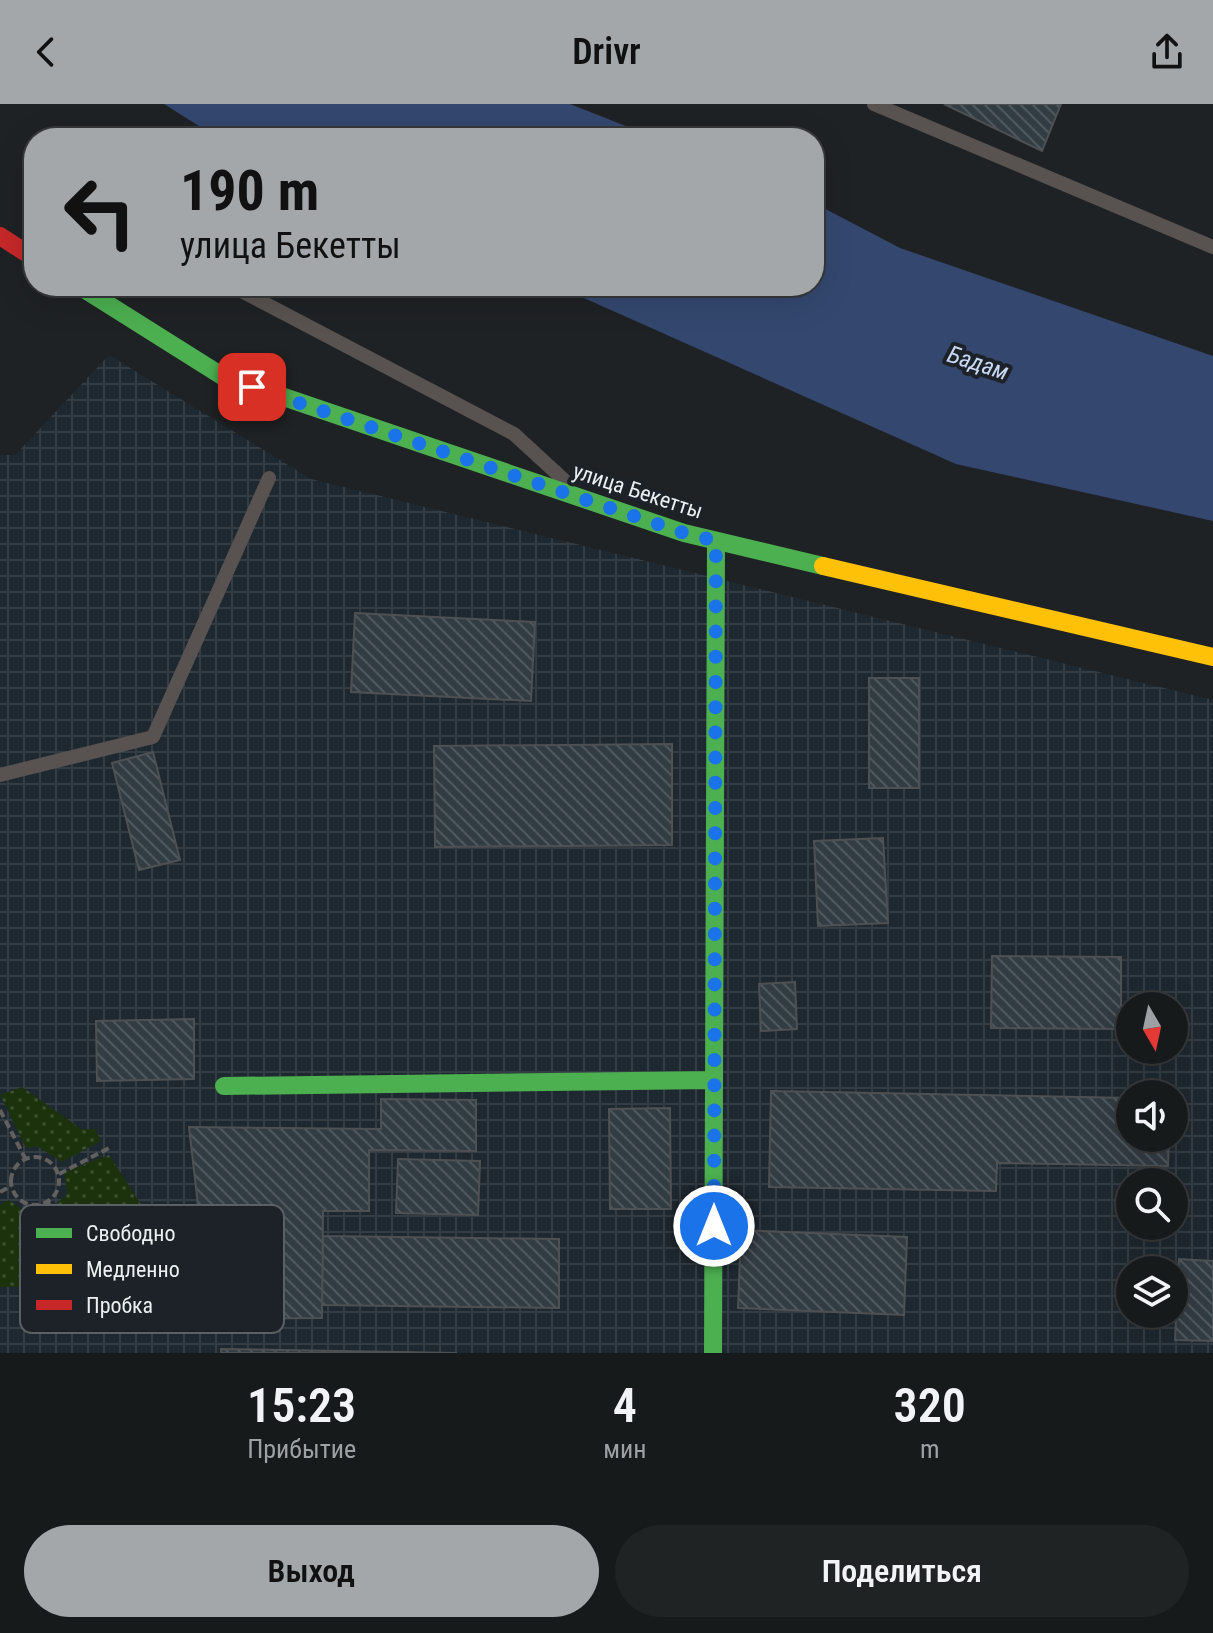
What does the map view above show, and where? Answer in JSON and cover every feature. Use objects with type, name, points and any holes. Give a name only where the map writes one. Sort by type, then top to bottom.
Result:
[{"type":"street","points":[[0,236],[24,252]]},
{"type":"street","name":"улица Бекетты","points":[[95,296],[222,376],[584,499],[716,541],[1213,657]]},
{"type":"street","points":[[713,1353],[716,541]]},
{"type":"street","points":[[224,1086],[714,1080]]},
{"type":"lane","points":[[874,104],[1213,247]]},
{"type":"lane","points":[[251,296],[514,434],[584,499]]},
{"type":"lane","points":[[0,775],[153,737],[269,478]]},
{"type":"path","points":[[0,1110],[25,1159]]},
{"type":"path","points":[[59,1174],[109,1148]]},
{"type":"path","points":[[42,1158],[59,1174],[58,1190],[48,1202],[25,1204],[11,1186],[13,1170],[25,1159],[42,1158]]},
{"type":"path","points":[[0,1192],[11,1186]]},
{"type":"shaded area","points":[[109,355],[311,479],[1213,700],[1213,1353],[0,1353],[0,455],[15,455]]},
{"type":"green space","points":[[22,1087],[81,1129],[95,1129],[101,1141],[62,1162],[37,1146],[26,1148],[0,1095]]},
{"type":"green space","points":[[109,1155],[141,1205],[55,1205],[67,1194],[64,1172]]},
{"type":"green space","points":[[9,1200],[20,1208],[20,1287],[0,1287],[0,1205]]},
{"type":"water","points":[[164,104],[570,104],[631,128],[202,128]]},
{"type":"water","name":"Бадам","points":[[824,208],[900,248],[1213,356],[1213,521],[956,464],[579,296],[824,296]]},
{"type":"building","points":[[944,104],[1061,104],[1042,151]]},
{"type":"building","points":[[355,613],[535,622],[531,701],[351,692]]},
{"type":"building","points":[[869,678],[919,678],[919,788],[869,788]]},
{"type":"building","points":[[672,744],[672,845],[435,847],[434,746]]},
{"type":"building","points":[[153,752],[180,860],[139,870],[112,763]]},
{"type":"building","points":[[883,838],[888,923],[818,926],[814,841]]},
{"type":"building","points":[[992,956],[1121,957],[1121,992],[1116,992],[1116,1029],[991,1028]]},
{"type":"building","points":[[795,982],[797,1029],[761,1031],[759,984]]},
{"type":"building","points":[[194,1019],[194,1079],[97,1081],[96,1021]]},
{"type":"building","points":[[771,1091],[1116,1098],[1116,1152],[1168,1152],[1168,1166],[997,1163],[996,1191],[769,1187]]},
{"type":"building","points":[[381,1099],[476,1100],[476,1151],[369,1150],[369,1211],[323,1211],[322,1318],[284,1318],[284,1205],[198,1205],[189,1127],[381,1129]]},
{"type":"building","points":[[670,1108],[671,1209],[610,1209],[609,1109]]},
{"type":"building","points":[[398,1159],[480,1161],[478,1215],[396,1213]]},
{"type":"building","points":[[741,1230],[907,1237],[904,1315],[738,1308]]},
{"type":"building","points":[[323,1236],[559,1239],[559,1308],[322,1305]]},
{"type":"building","points":[[1188,1260],[1213,1261],[1213,1341],[1175,1340],[1176,1328],[1188,1328]]},
{"type":"building","points":[[221,1349],[457,1353],[221,1353]]},
{"type":"traffic: fast","points":[[95,296],[222,376],[684,533],[823,566]]},
{"type":"traffic: fast","points":[[713,1353],[716,541]]},
{"type":"traffic: fast","points":[[224,1086],[714,1080]]},
{"type":"traffic: slow","points":[[823,566],[1213,657]]},
{"type":"traffic: jam","points":[[0,236],[24,252]]},
{"type":"route","points":[[252,387],[684,533],[716,541],[714,1226]]}]
